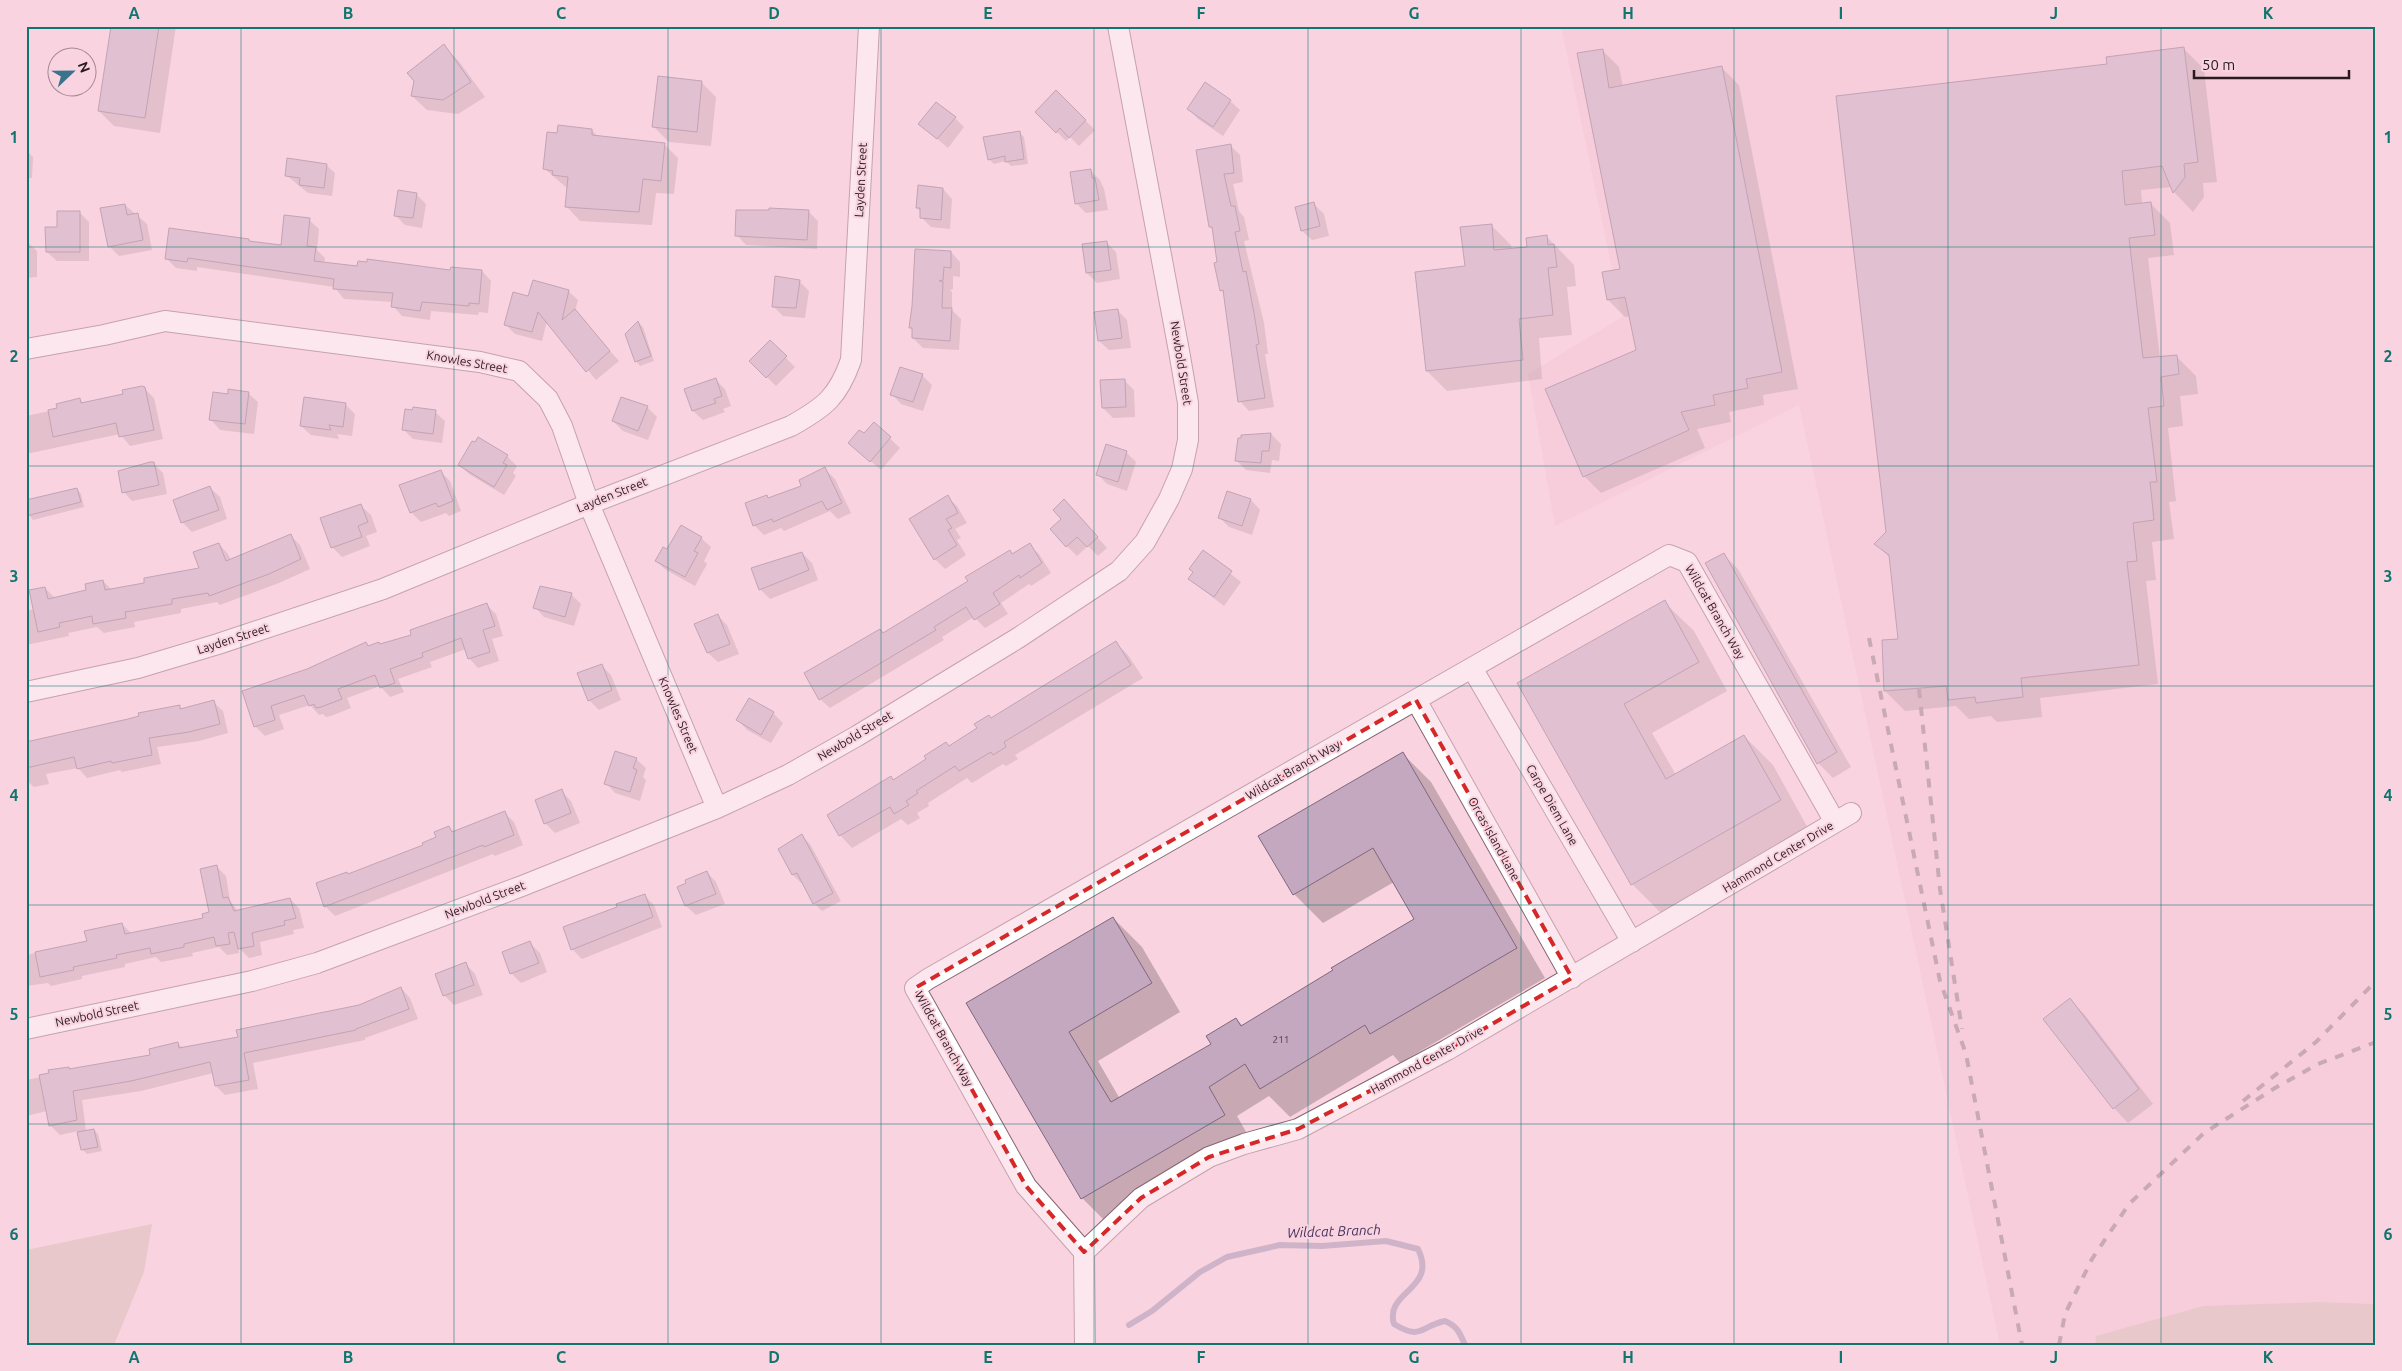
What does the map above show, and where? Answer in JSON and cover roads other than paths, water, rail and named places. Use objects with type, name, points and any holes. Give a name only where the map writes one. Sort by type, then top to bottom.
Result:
[{"type":"street","name":"Layden Street","points":[[26,692],[138,668],[218,644],[383,589],[589,504],[791,426],[818,411],[842,384],[851,360],[869,26]]},
{"type":"street","name":"Newbold Street","points":[[26,1029],[252,981],[318,964],[522,886],[717,808],[788,775],[857,736],[1018,638],[1119,571],[1145,542],[1169,499],[1182,469],[1188,440],[1188,403],[1153,202],[1118,26]]},
{"type":"street","name":"Knowles Street","points":[[26,348],[104,335],[165,321],[480,362],[519,371],[548,399],[562,426],[589,504],[717,808]]},
{"type":"street","name":"Wildcat Branch Way","points":[[1084,1252],[1026,1186],[915,988],[1669,555],[1687,562],[1843,817]]},
{"type":"street","name":"Carpe Diem Lane","points":[[1472,668],[1632,942]]},
{"type":"street","name":"Orcas Island Lane","points":[[1416,700],[1572,978]]},
{"type":"street","name":"Hammond Center Drive","points":[[1084,1252],[1141,1198],[1209,1157],[1244,1144],[1298,1129],[1447,1050],[1843,817]]},
{"type":"street","points":[[1084,1252],[1085,1345]]},
{"type":"waterway","name":"Wildcat Branch","points":[[1129,1325],[1152,1311],[1200,1272],[1227,1257],[1280,1245],[1322,1246],[1386,1241],[1418,1249],[1422,1263],[1421,1273],[1417,1282],[1396,1304],[1393,1313],[1394,1324],[1403,1329],[1416,1332],[1445,1321],[1458,1330],[1465,1345]]},
{"type":"railway","points":[[1869,638],[1940,981],[1966,1054],[2022,1345]]},
{"type":"railway","points":[[1919,689],[1940,889],[1962,1029]]},
{"type":"railway","points":[[2243,1101],[2316,1042],[2376,981]]},
{"type":"railway","points":[[2059,1345],[2065,1314],[2092,1259],[2129,1204],[2204,1133],[2275,1088],[2318,1064],[2376,1042]]}]
